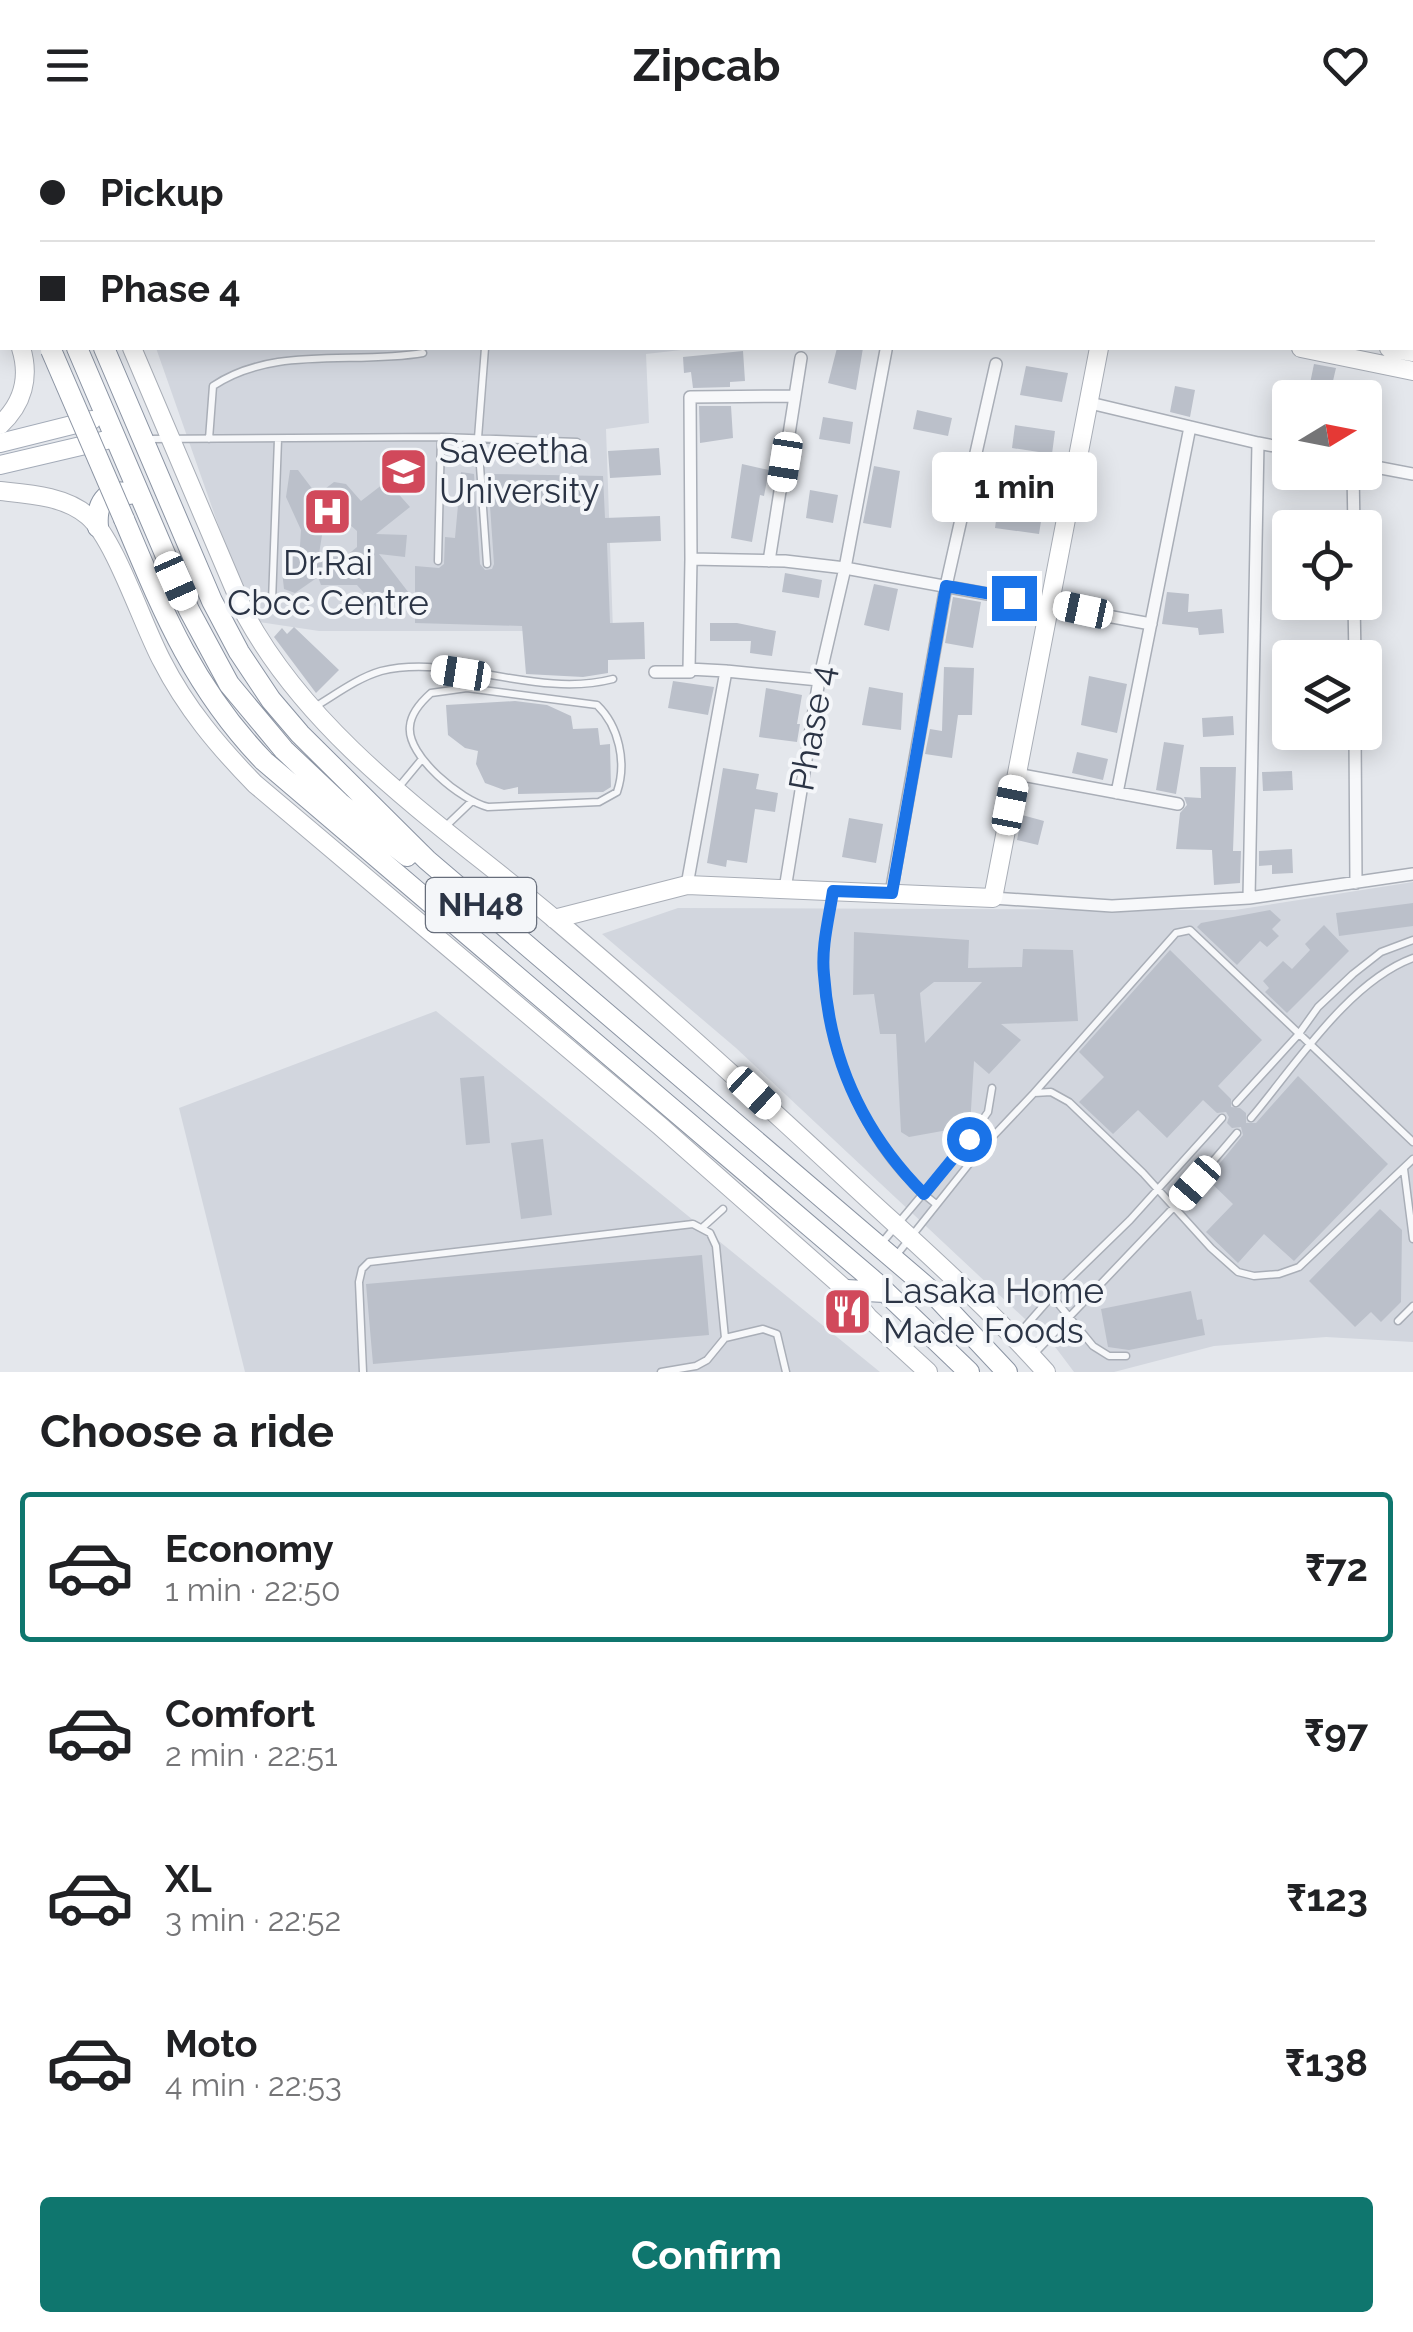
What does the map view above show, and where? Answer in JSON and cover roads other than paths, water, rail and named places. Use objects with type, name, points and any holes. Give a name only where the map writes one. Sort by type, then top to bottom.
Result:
[{"type":"highway","name":"NH48","points":[[50,350],[173,633],[236,731],[264,761],[885,1292],[969,1372]]},
{"type":"highway","points":[[78,350],[208,650],[250,712],[284,750],[353,814],[428,874],[494,916]]},
{"type":"highway","name":"NH48","points":[[105,350],[212,600],[270,700],[427,860],[886,1252],[955,1314],[1001,1365]]},
{"type":"highway","points":[[98,526],[100,502],[108,494],[118,491],[142,501]]},
{"type":"highway","points":[[846,1290],[885,1292]]},
{"type":"highway","points":[[922,1326],[953,1372]]},
{"type":"street","points":[[0,425],[11,414],[25,385],[26,362],[22,350]]},
{"type":"street","points":[[133,350],[246,616],[312,709],[397,790],[697,1040],[903,1231],[1020,1333],[1032,1357],[1046,1372]]},
{"type":"street","name":"Phase 4","points":[[785,889],[819,680],[846,568],[886,350]]},
{"type":"street","points":[[993,898],[1100,350]]},
{"type":"street","points":[[1311,350],[1413,371]]},
{"type":"street","points":[[769,561],[801,358]]},
{"type":"street","points":[[892,893],[946,586],[996,364]]},
{"type":"street","points":[[690,672],[688,399],[694,395],[795,396]]},
{"type":"street","points":[[1090,403],[1272,446]]},
{"type":"street","points":[[0,443],[106,416]]},
{"type":"street","points":[[1117,793],[1190,427]]},
{"type":"street","points":[[0,465],[115,438]]},
{"type":"street","points":[[1249,898],[1258,443]]},
{"type":"street","points":[[1382,468],[1413,474]]},
{"type":"street","points":[[0,491],[36,495],[72,506],[98,526],[181,694],[201,725],[255,784],[660,1126],[846,1290],[928,1372]]},
{"type":"street","points":[[691,558],[846,568],[1151,624]]},
{"type":"street","points":[[687,885],[726,670]]},
{"type":"street","points":[[654,672],[726,670],[819,680]]},
{"type":"street","points":[[1355,750],[1356,883]]},
{"type":"street","points":[[1016,774],[1178,804]]},
{"type":"street","points":[[554,919],[687,885],[1112,906],[1249,898],[1413,874]]},
{"type":"lane","points":[[485,350],[478,438],[487,564]]},
{"type":"lane","points":[[209,439],[213,386],[251,366],[423,353]]},
{"type":"lane","points":[[143,439],[441,437],[577,442]]},
{"type":"lane","points":[[438,561],[441,437]]},
{"type":"lane","points":[[272,602],[278,439]]},
{"type":"lane","points":[[312,709],[360,680],[399,668],[433,668],[540,684],[612,679]]},
{"type":"lane","points":[[467,688],[597,705],[616,731],[621,780],[617,792],[599,802],[488,807],[470,803],[422,759],[412,745],[410,725],[417,708],[431,693],[467,688]]},
{"type":"lane","points":[[397,790],[422,759]]},
{"type":"lane","points":[[444,828],[470,803]]},
{"type":"lane","points":[[833,891],[824,976],[830,1019],[850,1086],[870,1131],[894,1164],[936,1204]]},
{"type":"lane","points":[[886,1252],[903,1231],[936,1204],[981,1149],[1183,929],[1190,930],[1413,1142]]},
{"type":"lane","points":[[1236,1103],[1298,1036],[1318,1007],[1353,974],[1381,952],[1413,940]]},
{"type":"lane","points":[[1251,1118],[1332,1019],[1391,966],[1413,958]]},
{"type":"lane","points":[[886,1252],[924,1194],[988,1112],[992,1088]]},
{"type":"lane","points":[[1034,1093],[1050,1092],[1070,1102],[1238,1272],[1254,1276],[1299,1268],[1413,1160]]},
{"type":"lane","points":[[1020,1333],[1222,1118]]},
{"type":"lane","points":[[1032,1357],[1174,1208],[1237,1133]]},
{"type":"lane","points":[[969,1139],[981,1149]]},
{"type":"lane","points":[[1404,1168],[1413,1239]]},
{"type":"lane","points":[[703,1227],[723,1208]]},
{"type":"lane","points":[[363,1372],[360,1282],[362,1269],[369,1262],[693,1224],[703,1227],[716,1246],[725,1338]]},
{"type":"lane","points":[[1052,1296],[1093,1346],[1110,1356],[1126,1356]]},
{"type":"lane","points":[[1398,1321],[1413,1306]]},
{"type":"lane","points":[[661,1372],[696,1366],[707,1360],[725,1338],[772,1330],[777,1334],[786,1372]]},
{"type":"place","name":"Saveetha University","points":[[404,471]]},
{"type":"place","name":"Dr.Rai Cbcc Centre","points":[[328,511]]},
{"type":"place","name":"Lasaka Home Made Foods","points":[[848,1311]]}]
